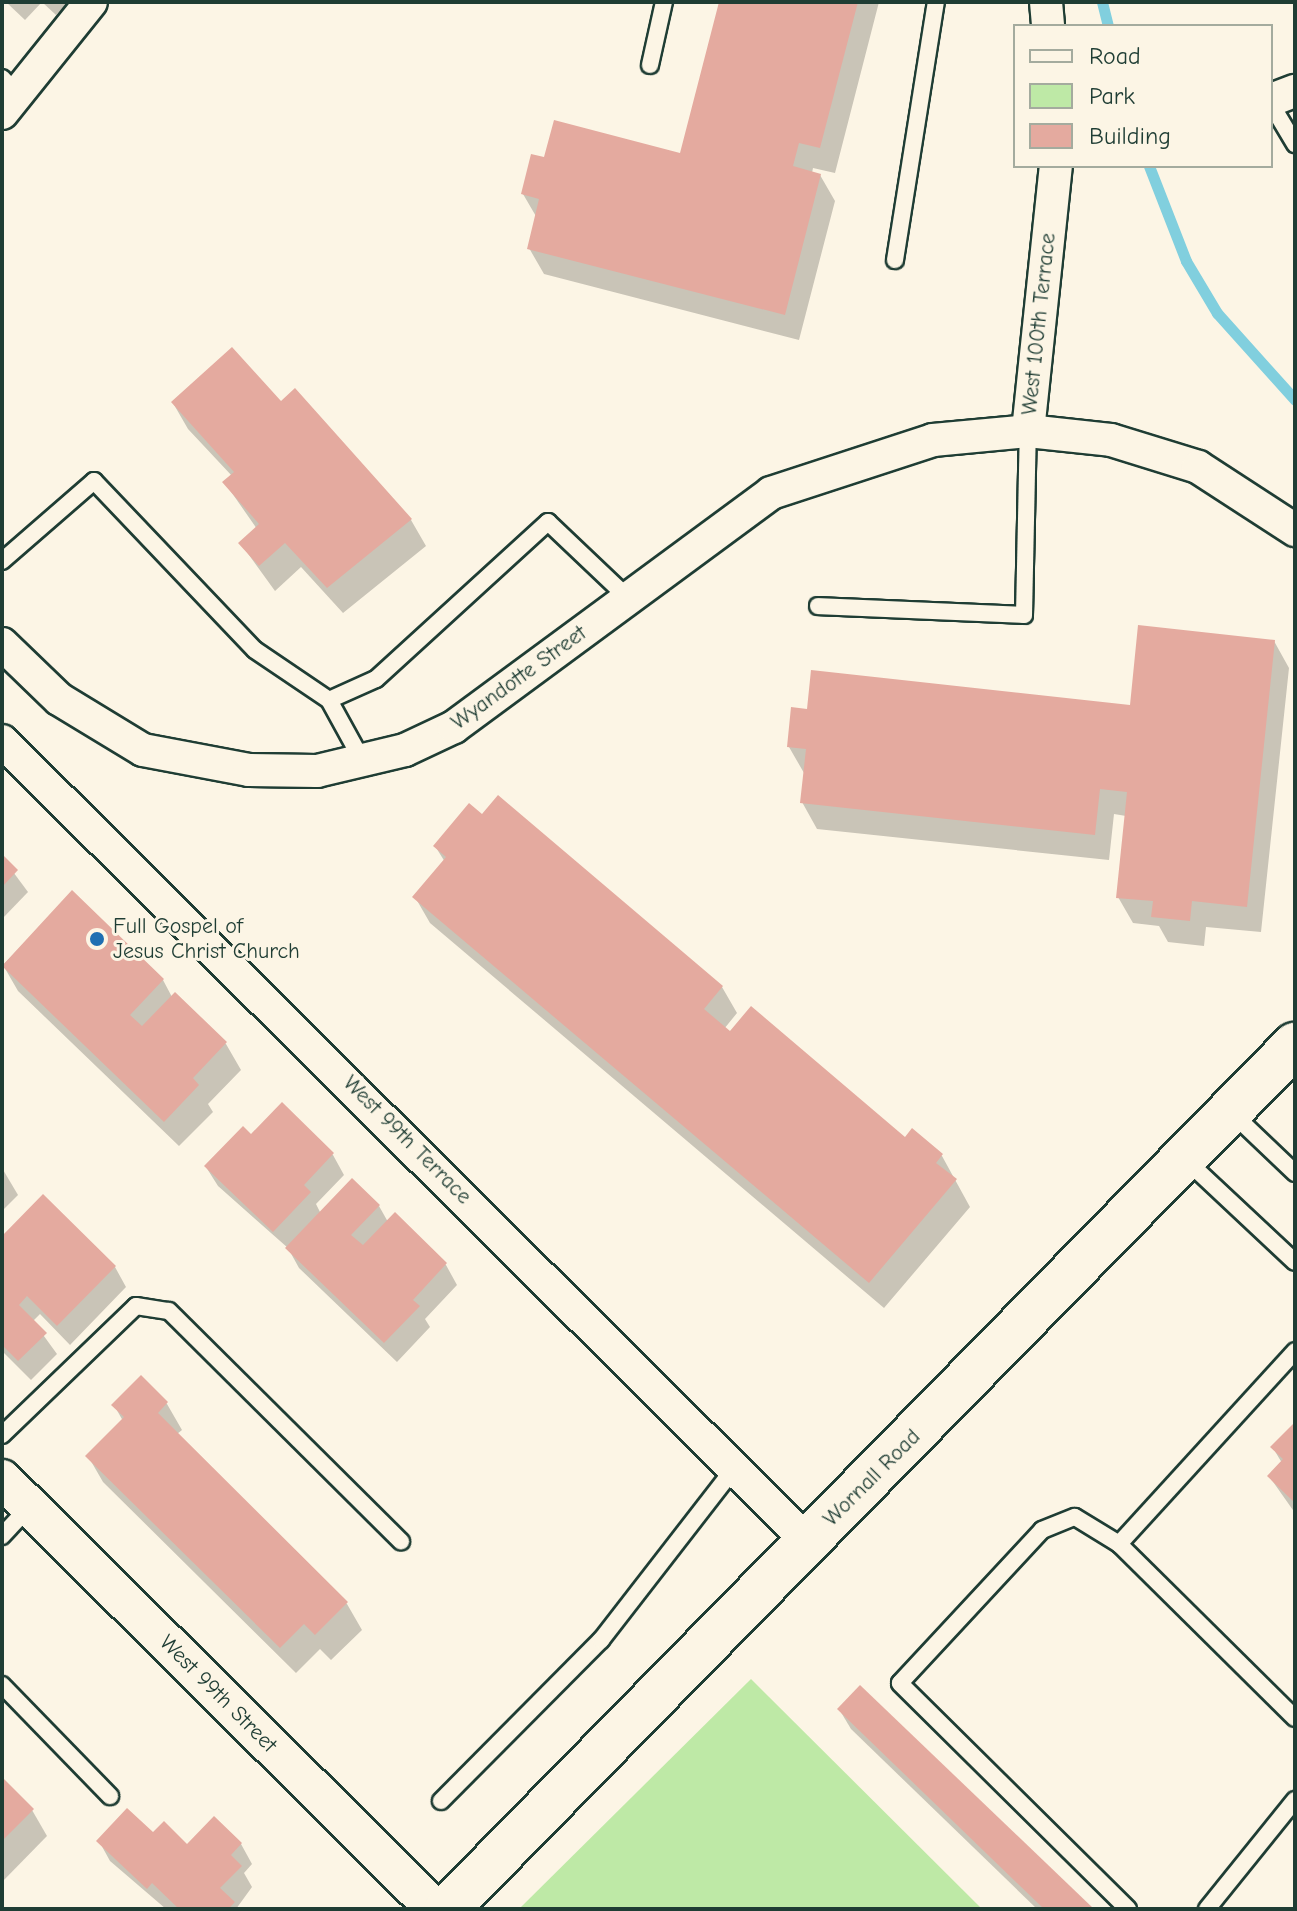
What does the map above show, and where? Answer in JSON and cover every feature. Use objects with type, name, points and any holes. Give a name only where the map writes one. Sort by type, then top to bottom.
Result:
[{"type":"main road","name":"Wornall Road","points":[[447,1909],[1186,1160],[1295,1045]]},
{"type":"street","points":[[8,96],[91,2]]},
{"type":"street","points":[[1046,2],[1048,24]]},
{"type":"street","points":[[1273,101],[1295,91]]},
{"type":"street","name":"West 100th Terrace","points":[[1056,168],[1028,431],[1111,440],[1198,467],[1295,530]]},
{"type":"street","name":"Wyandotte Street","points":[[2,644],[59,699],[143,750],[249,770],[317,771],[405,750],[454,727],[771,493],[933,440],[1028,431]]},
{"type":"street","name":"West 99th Terrace","points":[[2,741],[809,1543]]},
{"type":"street","name":"West 99th Street","points":[[2,1479],[435,1909]]},
{"type":"lane","points":[[650,65],[664,2]]},
{"type":"lane","points":[[895,260],[936,2]]},
{"type":"lane","points":[[1273,106],[1295,144]]},
{"type":"lane","points":[[818,606],[1024,615],[1028,431]]},
{"type":"lane","points":[[2,561],[94,481],[255,650],[329,700],[362,760]]},
{"type":"lane","points":[[329,700],[376,679],[548,522],[628,598]]},
{"type":"lane","points":[[1231,1111],[1295,1173]]},
{"type":"lane","points":[[1186,1160],[1295,1262]]},
{"type":"lane","points":[[2,1435],[136,1306],[169,1311],[401,1541]]},
{"type":"lane","points":[[1119,1544],[1295,1351]]},
{"type":"lane","points":[[441,1801],[601,1640],[735,1467]]},
{"type":"lane","points":[[2,1536],[30,1506]]},
{"type":"lane","points":[[1128,1909],[900,1683],[1042,1530],[1075,1517],[1119,1544],[1295,1718]]},
{"type":"lane","points":[[2,1685],[110,1796]]},
{"type":"lane","points":[[1207,1909],[1295,1800]]},
{"type":"green space","points":[[751,1679],[982,1909],[519,1909]]},
{"type":"building","points":[[719,2],[858,2],[820,148],[799,143],[793,166],[821,174],[785,315],[527,249],[539,199],[521,194],[531,154],[544,157],[554,120],[680,153]]},
{"type":"building","points":[[232,347],[281,401],[295,388],[412,519],[327,588],[285,543],[259,566],[238,543],[259,524],[222,482],[234,472],[171,402]]},
{"type":"building","points":[[1138,625],[1275,640],[1247,907],[1192,901],[1190,921],[1151,917],[1153,901],[1116,898],[1127,792],[1100,789],[1095,835],[800,803],[806,749],[787,747],[791,707],[807,709],[811,670],[1130,705]]},
{"type":"building","points":[[498,795],[723,986],[704,1009],[730,1031],[751,1006],[905,1137],[912,1128],[943,1154],[936,1163],[957,1179],[869,1283],[412,897],[446,857],[433,846],[469,803],[482,814]]},
{"type":"building","points":[[2,854],[18,870],[2,887]]},
{"type":"building","points":[[72,890],[164,979],[130,1015],[142,1026],[175,992],[227,1042],[193,1078],[199,1085],[164,1122],[2,966]]},
{"type":"building","points":[[282,1102],[334,1153],[304,1185],[311,1192],[273,1232],[204,1166],[243,1126],[251,1134]]},
{"type":"building","points":[[352,1178],[380,1205],[351,1235],[363,1245],[395,1212],[447,1263],[413,1300],[420,1306],[384,1343],[285,1248]]},
{"type":"building","points":[[43,1194],[116,1266],[57,1326],[27,1296],[19,1305],[47,1333],[18,1361],[2,1345],[2,1236]]},
{"type":"building","points":[[141,1375],[168,1402],[158,1413],[348,1602],[315,1635],[304,1624],[280,1648],[85,1456],[124,1417],[111,1405]]},
{"type":"building","points":[[1295,1422],[1295,1503],[1267,1476],[1283,1459],[1270,1447]]},
{"type":"building","points":[[860,1685],[1094,1909],[1044,1909],[837,1709]]},
{"type":"building","points":[[2,1777],[34,1809],[2,1841]]},
{"type":"building","points":[[127,1808],[153,1832],[164,1821],[187,1844],[214,1816],[242,1843],[231,1855],[242,1866],[220,1888],[235,1902],[228,1909],[179,1909],[152,1883],[147,1889],[96,1841]]},
{"type":"waterway","points":[[1102,2],[1108,24]]},
{"type":"waterway","points":[[1150,168],[1186,261],[1217,313],[1295,400]]},
{"type":"place","name":"Full Gospel of Jesus Christ Church","points":[[97,939]]}]
